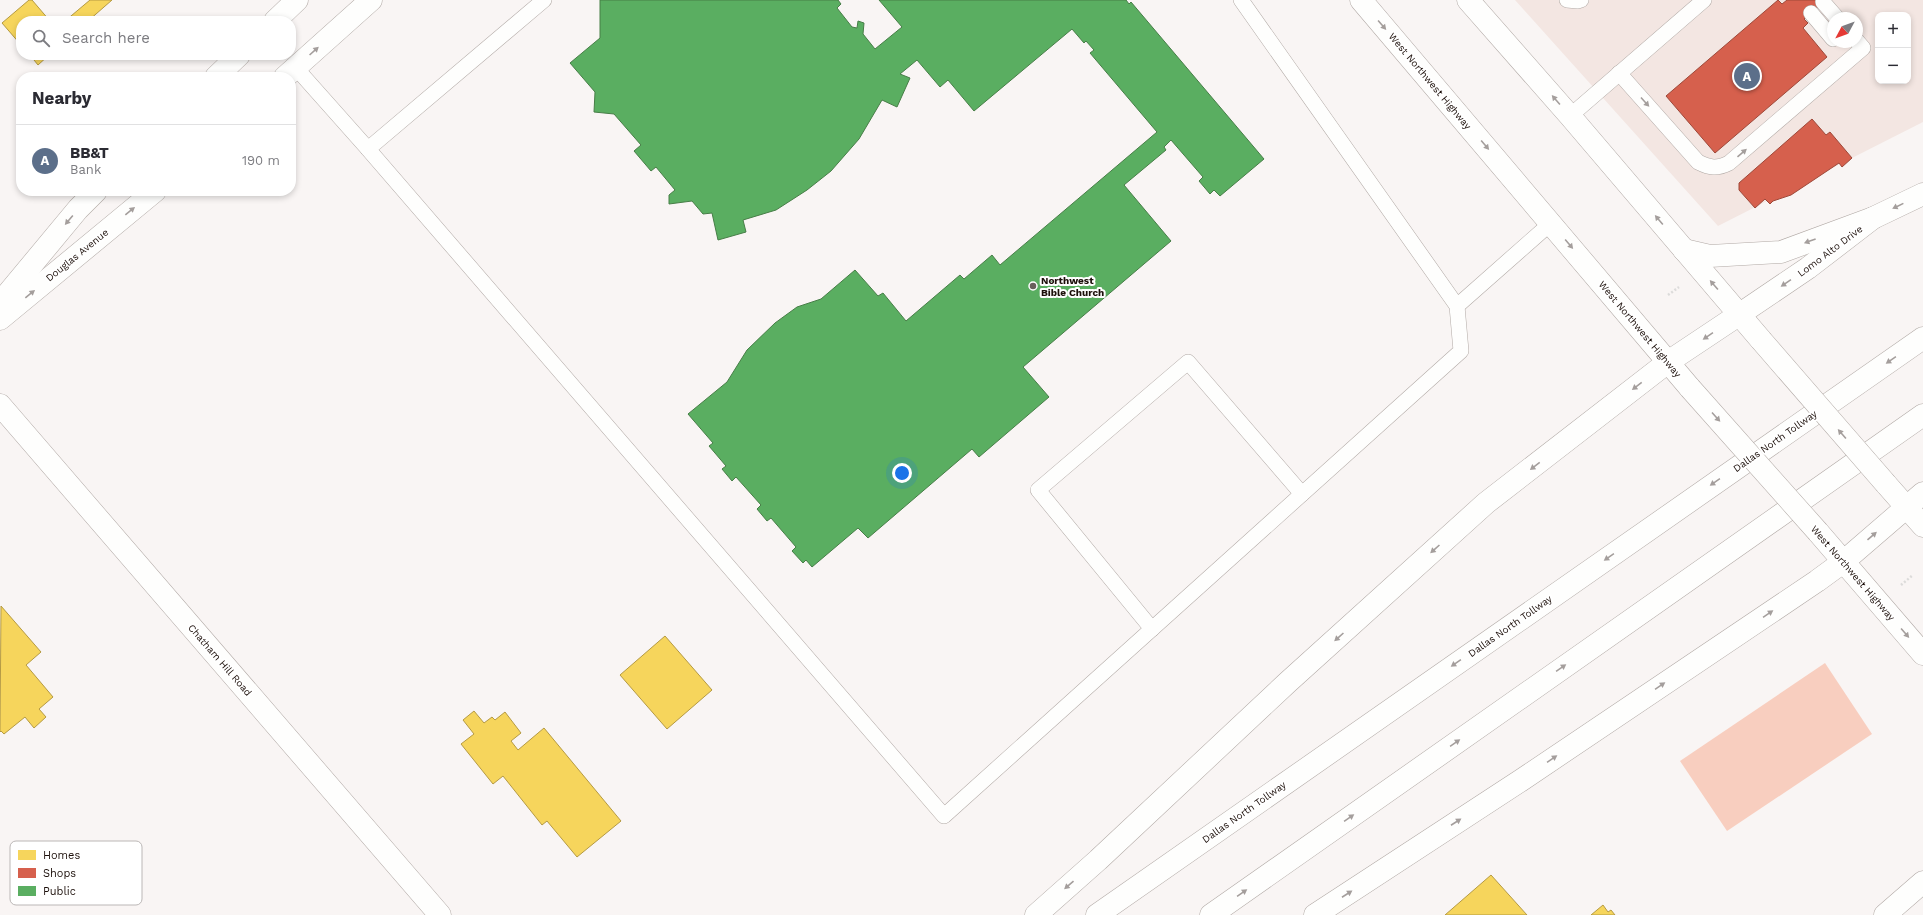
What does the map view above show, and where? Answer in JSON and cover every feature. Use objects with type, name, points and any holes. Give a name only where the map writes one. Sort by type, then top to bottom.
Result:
[{"type":"main road","points":[[280,16],[297,0]]},
{"type":"main road","points":[[290,72],[371,0]]},
{"type":"main road","name":"West Northwest Highway","points":[[1361,0],[1690,388],[1818,532],[1923,654]]},
{"type":"main road","points":[[1468,0],[1570,116],[1761,340],[1923,526]]},
{"type":"main road","points":[[221,72],[234,60]]},
{"type":"main road","name":"Lomo Alto Drive","points":[[1036,915],[1098,860],[1288,682],[1486,503],[1668,362],[1808,268],[1873,218],[1923,194]]},
{"type":"main road","points":[[0,302],[78,209],[91,196]]},
{"type":"main road","name":"Douglas Avenue","points":[[0,319],[149,196]]},
{"type":"main road","points":[[1684,250],[1710,256],[1781,252],[1873,218]]},
{"type":"main road","name":"Dallas North Tollway","points":[[1097,915],[1923,338]]},
{"type":"main road","name":"Chatham Hill Road","points":[[0,405],[440,915]]},
{"type":"main road","points":[[1210,915],[1923,415]]},
{"type":"main road","points":[[1315,915],[1533,772],[1843,562],[1923,493]]},
{"type":"main road","points":[[1885,915],[1923,882]]},
{"type":"lane","points":[[368,149],[544,0]]},
{"type":"lane","points":[[296,78],[368,149],[944,816],[1461,351],[1457,306],[1240,0]]},
{"type":"lane","points":[[1567,0],[1581,0]]},
{"type":"lane","points":[[1570,116],[1704,0]]},
{"type":"lane","points":[[1823,2],[1832,12]]},
{"type":"lane","points":[[1810,13],[1827,32]]},
{"type":"lane","points":[[1840,48],[1850,59]]},
{"type":"lane","points":[[1619,73],[1698,162],[1709,168],[1720,167],[1730,163],[1863,48]]},
{"type":"lane","points":[[1457,306],[1551,224]]},
{"type":"lane","points":[[1152,629],[1038,490],[1188,362],[1302,494]]},
{"type":"path","points":[[1668,295],[1684,282]]},
{"type":"path","points":[[1898,588],[1913,575]]},
{"type":"shaded area","points":[[1515,0],[1923,0],[1923,122],[1718,226]]},
{"type":"shaded area","points":[[1825,663],[1872,734],[1727,831],[1680,761]]},
{"type":"building: Homes","points":[[29,0],[32,0],[46,16],[16,16],[16,39],[2,23]]},
{"type":"building: Homes","points":[[90,0],[112,0],[94,16],[71,16]]},
{"type":"building: Homes","points":[[34,60],[44,60],[38,65]]},
{"type":"building: Homes","points":[[1,606],[41,652],[26,665],[53,697],[39,709],[46,717],[34,728],[25,717],[4,734],[1,731],[0,732]]},
{"type":"building: Homes","points":[[665,636],[712,690],[667,729],[620,675]]},
{"type":"building: Homes","points":[[474,711],[484,723],[492,717],[495,720],[505,712],[521,733],[511,741],[518,750],[544,728],[621,821],[577,857],[547,821],[542,825],[503,776],[493,784],[461,744],[474,734],[463,720]]},
{"type":"building: Homes","points":[[1491,875],[1527,915],[1445,915]]},
{"type":"building: Homes","points":[[1603,905],[1608,912],[1611,910],[1615,915],[1591,915]]},
{"type":"building: Shops","points":[[1778,0],[1782,4],[1787,0],[1826,0],[1804,19],[1808,23],[1803,28],[1827,57],[1715,153],[1666,96]]},
{"type":"building: Shops","points":[[1812,119],[1826,135],[1830,132],[1852,158],[1842,167],[1839,163],[1791,195],[1773,201],[1770,204],[1765,199],[1755,208],[1739,190],[1739,183]]},
{"type":"building: Public","name":"Northwest Bible Church","points":[[600,0],[838,0],[841,4],[837,8],[852,27],[857,28],[858,21],[864,23],[863,34],[875,49],[902,27],[879,0],[1126,0],[1129,4],[1131,2],[1264,159],[1220,196],[1214,190],[1210,194],[1199,181],[1203,177],[1171,140],[1164,147],[1166,150],[1124,185],[1171,241],[1023,367],[1049,397],[979,457],[972,449],[868,538],[858,528],[812,567],[806,560],[803,563],[792,551],[796,547],[771,518],[767,521],[757,509],[761,505],[736,477],[732,481],[722,469],[726,466],[709,446],[713,443],[688,414],[727,382],[747,350],[775,323],[797,307],[821,299],[855,270],[878,296],[883,293],[906,321],[960,275],[964,279],[992,255],[1000,265],[1157,132],[1090,53],[1094,50],[1086,41],[1084,43],[1072,29],[974,111],[948,80],[940,87],[917,60],[900,74],[910,78],[897,107],[882,100],[859,139],[831,171],[807,190],[776,210],[743,220],[746,232],[718,240],[712,213],[703,214],[692,201],[669,204],[669,195],[675,190],[656,167],[651,171],[634,151],[641,145],[614,114],[594,112],[595,92],[570,63],[600,38]]},
{"type":"place","name":"BB&T","points":[[1747,76]]},
{"type":"place","name":"Northwest Bible Church","points":[[1033,286]]}]
